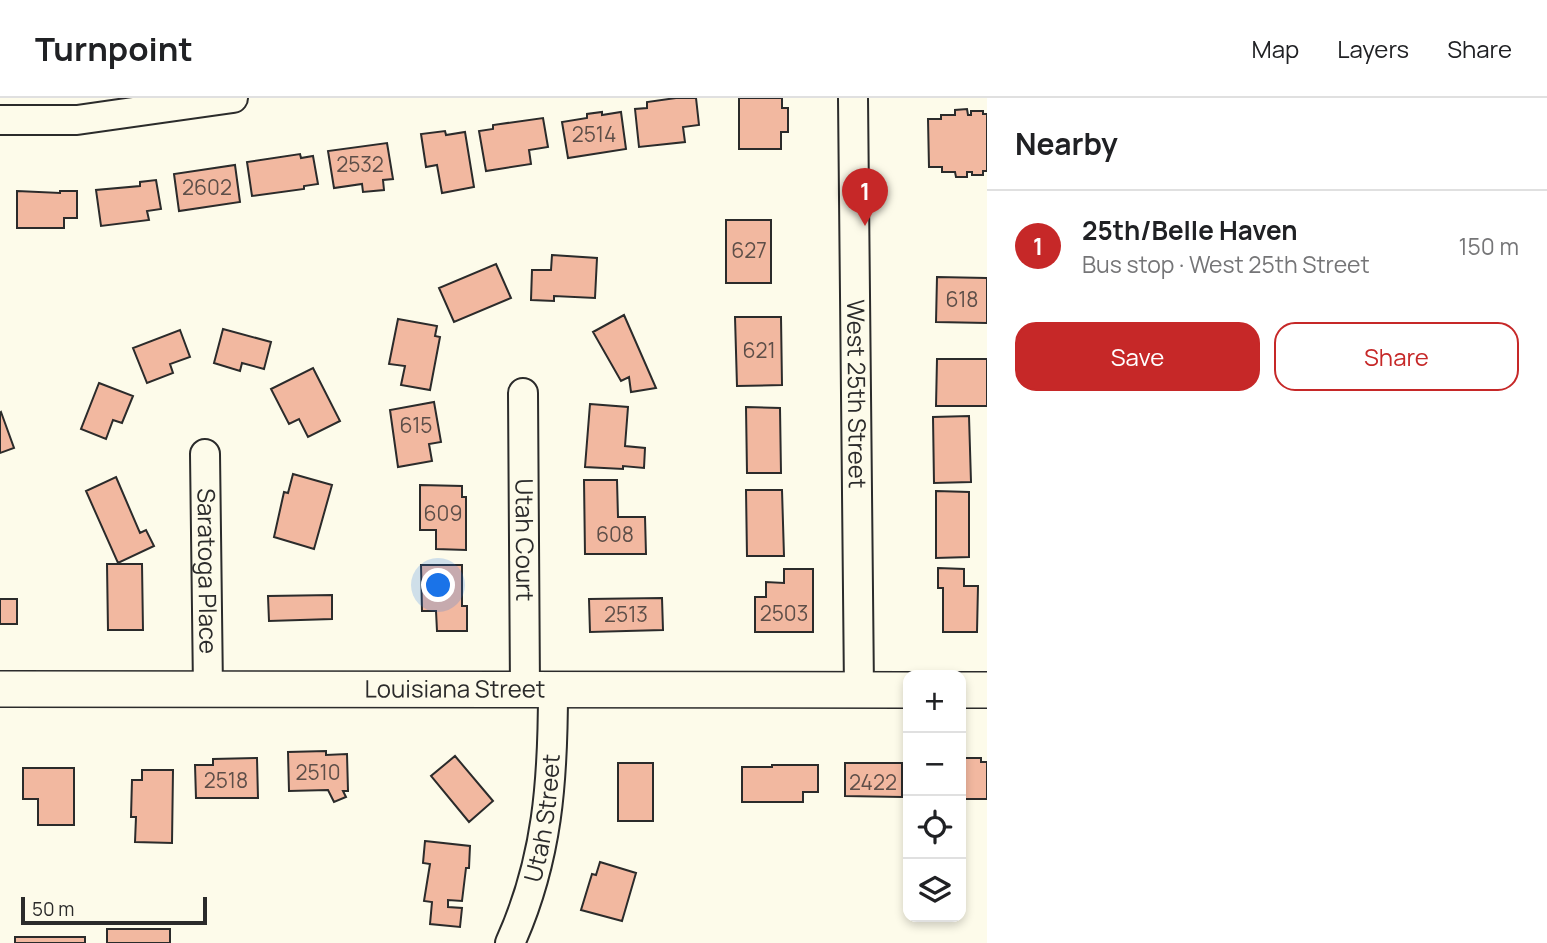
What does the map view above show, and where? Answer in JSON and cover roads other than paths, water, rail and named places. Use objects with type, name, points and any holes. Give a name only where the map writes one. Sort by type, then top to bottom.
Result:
[{"type":"main road","name":"Louisiana Street","points":[[0,689],[903,690]]},
{"type":"main road","points":[[966,690],[987,690]]},
{"type":"street","points":[[0,120],[77,120],[233,98]]},
{"type":"street","name":"West 25th Street","points":[[853,98],[859,690]]},
{"type":"street","name":"Utah Court","points":[[523,393],[539,689]]},
{"type":"street","name":"Saratoga Place","points":[[205,454],[208,689]]},
{"type":"street","name":"Utah Street","points":[[510,943],[535,878],[545,831],[553,753],[539,689]]},
{"type":"place","name":"25th/Belle Haven","points":[[865,226]]}]
